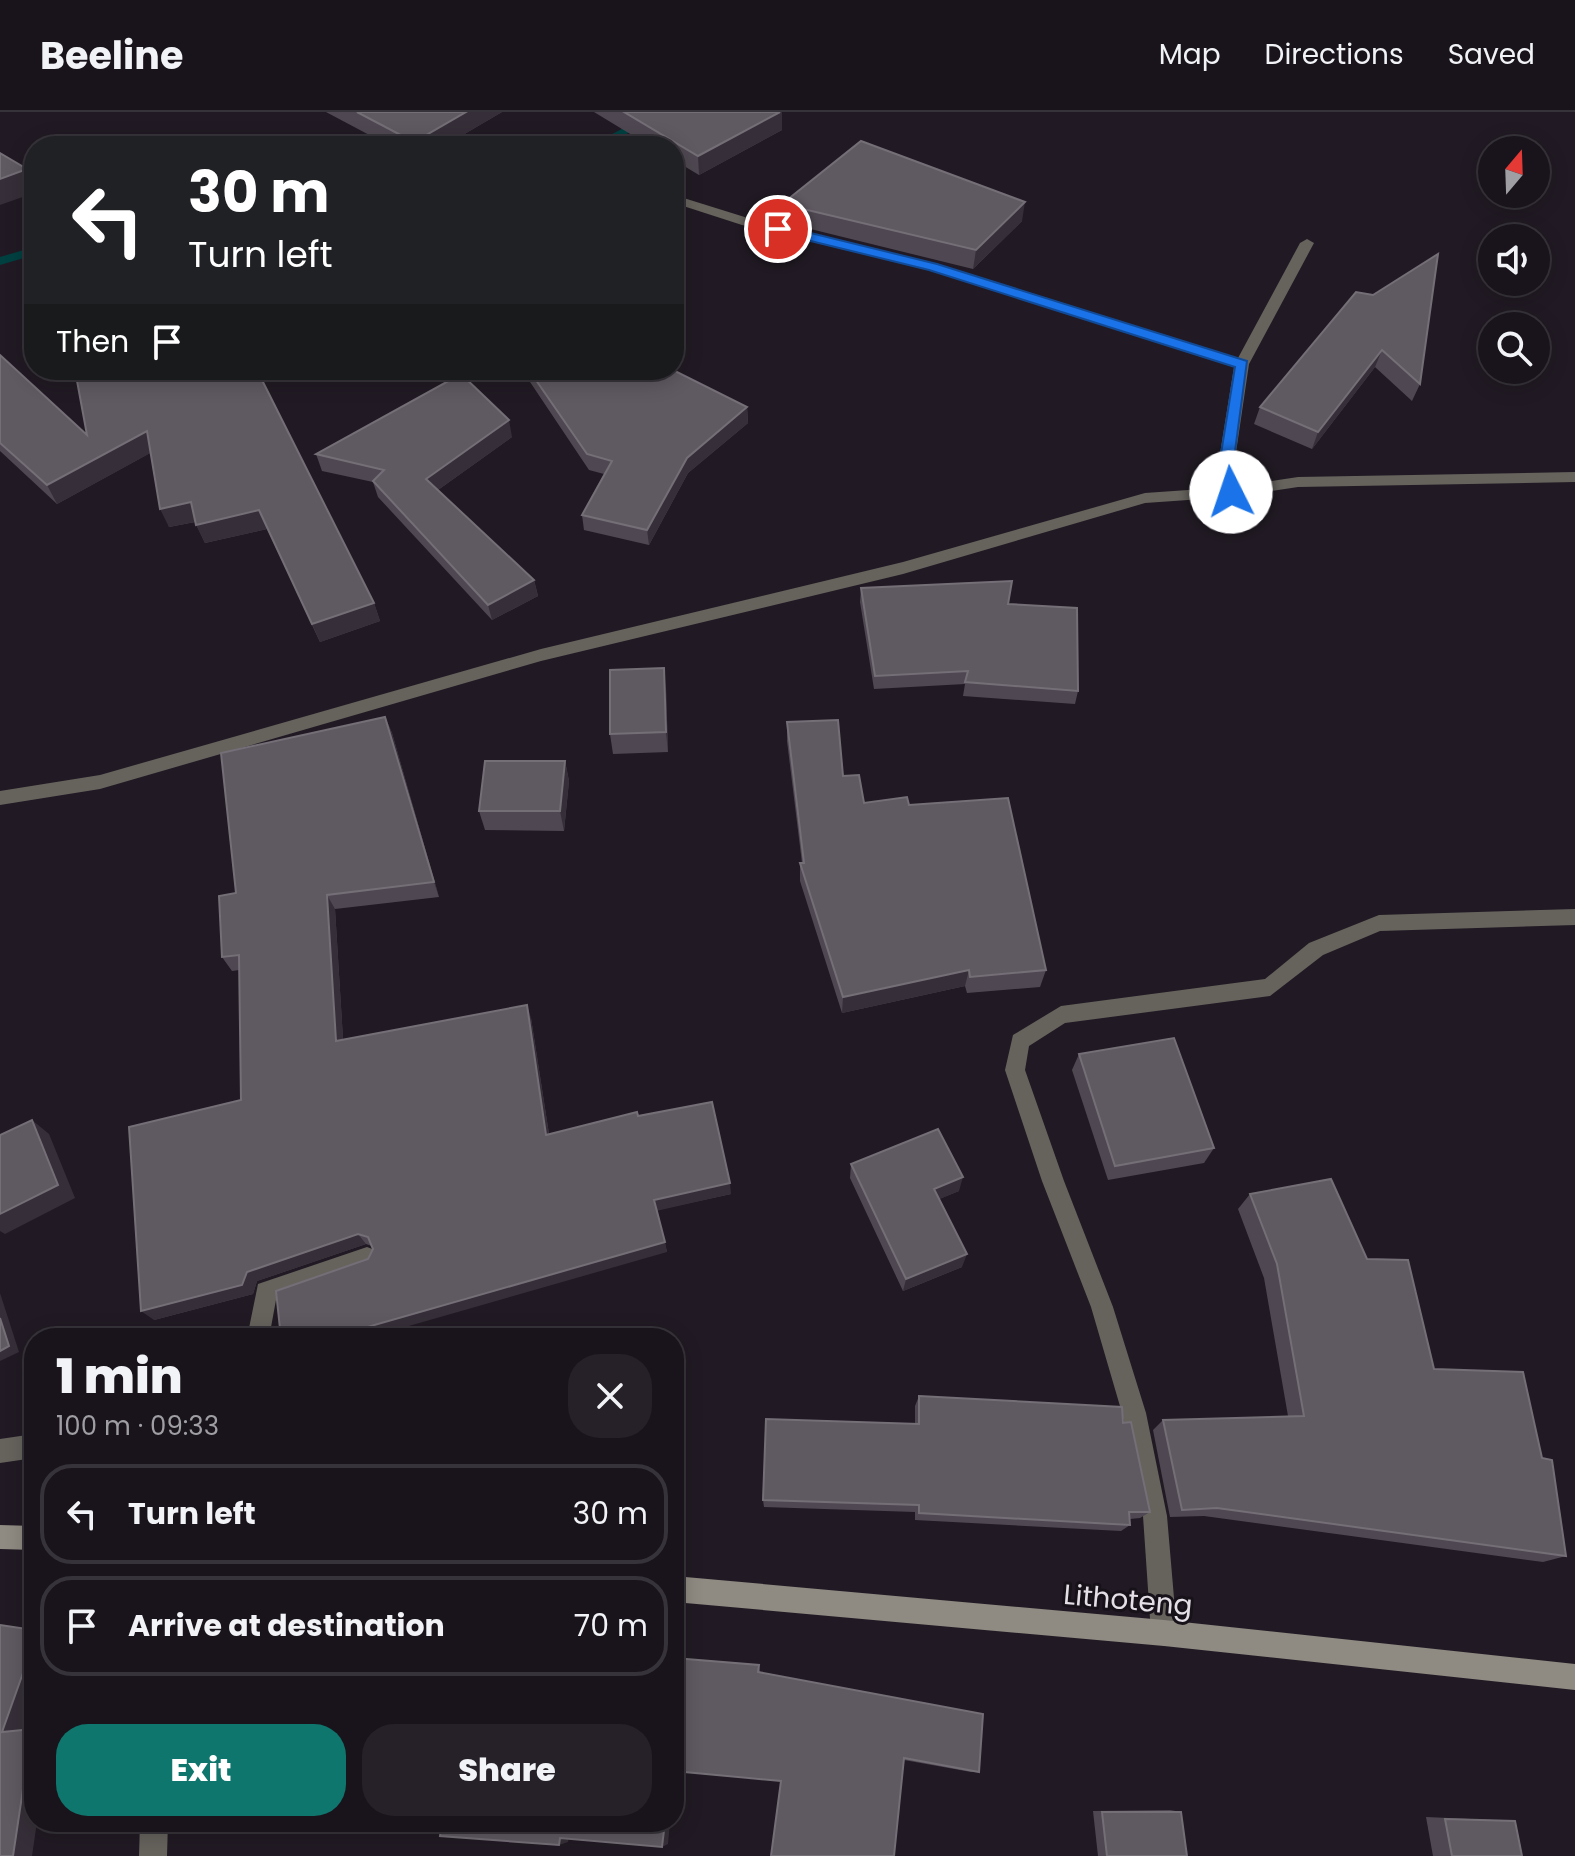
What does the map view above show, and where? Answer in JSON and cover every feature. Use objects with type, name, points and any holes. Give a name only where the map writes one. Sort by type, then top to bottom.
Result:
[{"type":"main road","points":[[0,1537],[24,1538]]},
{"type":"main road","name":"Lithoteng","points":[[684,1590],[1164,1633],[1575,1677]]},
{"type":"street","points":[[684,202],[747,222],[933,267],[1242,364]]},
{"type":"street","points":[[1231,492],[1226,466],[1242,364],[1307,243]]},
{"type":"street","points":[[0,798],[100,782],[541,655],[903,568],[1145,498],[1231,492],[1298,482],[1575,477]]},
{"type":"street","points":[[1164,1633],[1155,1516],[1134,1413],[1102,1307],[1053,1181],[1015,1070],[1020,1041],[1061,1015],[1270,987],[1316,949],[1379,923],[1575,917]]},
{"type":"street","points":[[260,1328],[266,1292],[367,1258]]},
{"type":"street","points":[[0,1451],[24,1447]]},
{"type":"street","points":[[153,1856],[154,1832]]},
{"type":"building","points":[[357,112],[466,112],[424,136],[403,136]]},
{"type":"building","points":[[624,112],[780,112],[698,156],[684,148],[684,136],[664,136]]},
{"type":"building","points":[[861,141],[1025,202],[976,250],[782,204]]},
{"type":"building","points":[[0,153],[24,167],[24,170],[0,179]]},
{"type":"building","points":[[1438,254],[1420,384],[1382,350],[1318,432],[1260,407],[1356,292],[1373,295]]},
{"type":"building","points":[[0,355],[87,435],[77,380],[262,380],[374,603],[312,624],[259,510],[196,525],[191,502],[160,509],[147,431],[47,485],[0,443]]},
{"type":"building","points":[[684,376],[747,407],[687,458],[647,530],[582,515],[612,461],[587,454],[536,380],[684,380]]},
{"type":"building","points":[[450,380],[467,380],[509,420],[426,479],[534,580],[488,605],[373,481],[384,470],[316,454]]},
{"type":"building","points":[[1012,581],[1008,604],[1077,608],[1078,691],[965,682],[968,671],[875,676],[861,588]]},
{"type":"building","points":[[664,668],[666,732],[610,734],[610,670]]},
{"type":"building","points":[[385,717],[434,882],[327,895],[336,1041],[527,1005],[546,1135],[637,1112],[638,1116],[712,1102],[730,1183],[654,1200],[665,1242],[364,1328],[280,1328],[276,1291],[368,1259],[373,1249],[368,1237],[358,1234],[247,1272],[242,1285],[141,1311],[129,1127],[241,1100],[239,955],[222,957],[219,896],[236,893],[221,753]]},
{"type":"building","points":[[838,720],[843,776],[859,775],[864,803],[907,797],[909,805],[1008,798],[1046,970],[970,977],[969,970],[843,997],[800,863],[804,863],[787,722]]},
{"type":"building","points":[[485,761],[565,761],[560,811],[479,811]]},
{"type":"building","points":[[1174,1038],[1214,1148],[1115,1166],[1079,1054]]},
{"type":"building","points":[[32,1120],[58,1185],[0,1214],[0,1135]]},
{"type":"building","points":[[938,1129],[963,1177],[934,1189],[967,1254],[906,1279],[851,1164]]},
{"type":"building","points":[[1331,1179],[1367,1259],[1408,1260],[1434,1369],[1523,1372],[1542,1458],[1552,1460],[1566,1556],[1217,1508],[1182,1510],[1163,1420],[1304,1416],[1277,1264],[1250,1194]]},
{"type":"building","points":[[0,1318],[9,1346],[0,1351]]},
{"type":"building","points":[[919,1396],[1122,1407],[1123,1423],[1131,1422],[1150,1512],[1129,1512],[1130,1525],[919,1513],[919,1505],[763,1500],[766,1419],[919,1424]]},
{"type":"building","points":[[0,1625],[24,1629],[24,1670],[2,1732],[24,1730],[24,1782],[13,1856],[0,1856]]},
{"type":"building","points":[[684,1659],[759,1665],[758,1672],[983,1714],[979,1772],[904,1758],[894,1856],[771,1856],[781,1781],[684,1772]]},
{"type":"building","points":[[1102,1812],[1181,1812],[1187,1856],[1107,1856]]},
{"type":"building","points":[[1445,1819],[1515,1821],[1522,1856],[1452,1856]]},
{"type":"building","points":[[441,1832],[664,1832],[662,1847],[560,1838],[559,1845],[440,1836]]},
{"type":"waterway","points":[[614,136],[645,120]]},
{"type":"waterway","points":[[0,261],[24,254]]},
{"type":"route","points":[[778,229],[933,267],[1242,364],[1226,466],[1231,492]]}]
